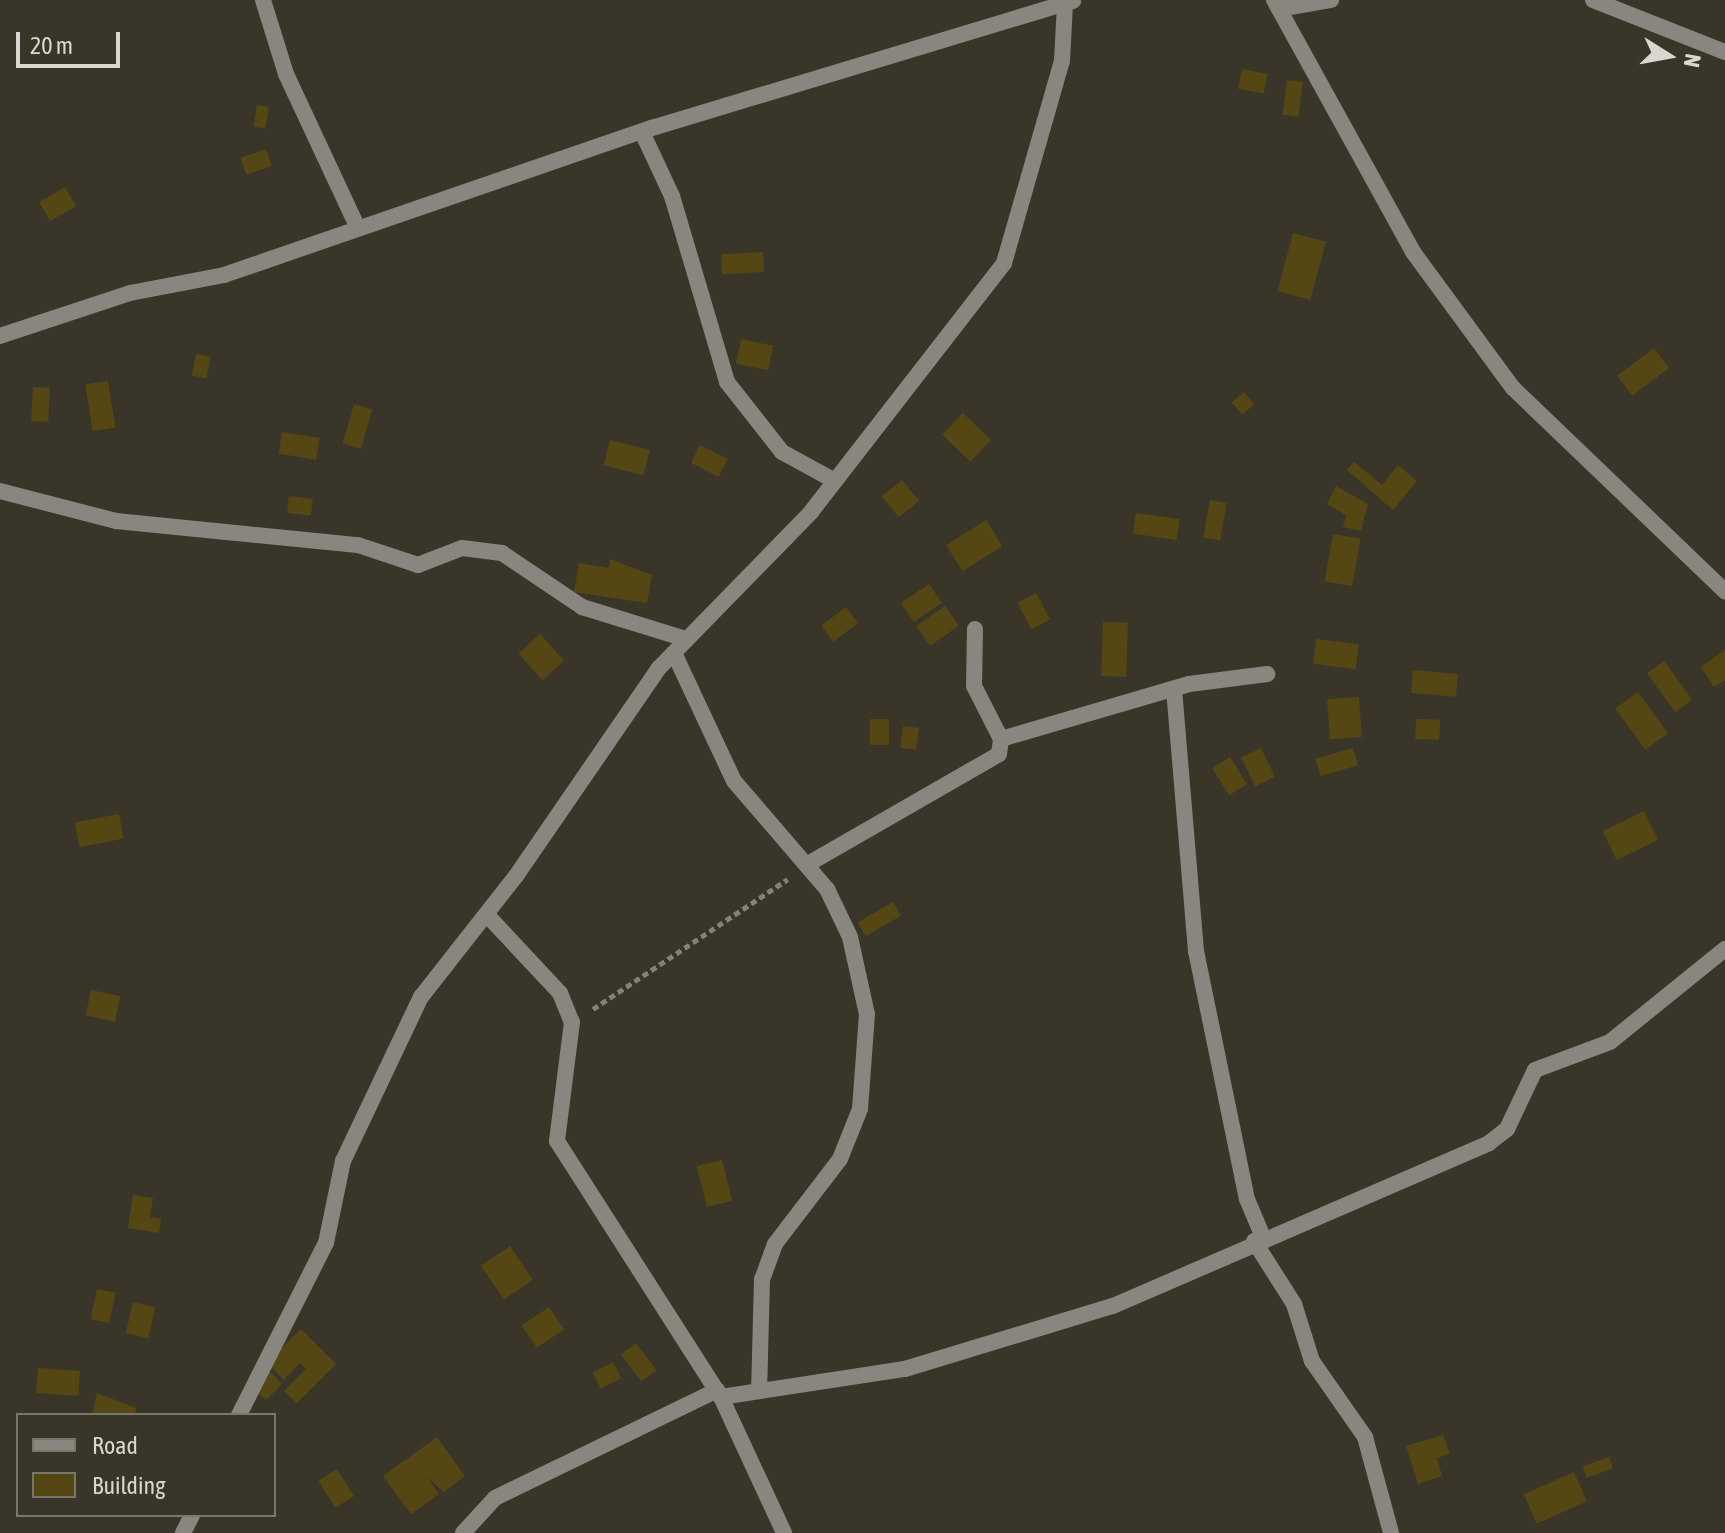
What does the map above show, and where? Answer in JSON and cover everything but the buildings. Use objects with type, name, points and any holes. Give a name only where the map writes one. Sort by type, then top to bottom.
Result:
[{"type":"street","points":[[263,0],[286,74],[356,224]]},
{"type":"street","points":[[1331,0],[1276,4],[1413,252],[1513,388],[1725,591]]},
{"type":"street","points":[[1593,0],[1725,52]]},
{"type":"street","points":[[0,336],[130,293],[224,275],[356,224],[560,165],[642,132],[1070,2],[1059,76],[1004,263],[835,481],[674,653],[587,763],[487,915],[421,997],[384,1066],[343,1161],[326,1243],[240,1413]]},
{"type":"street","points":[[642,132],[672,196],[727,382],[782,452],[835,481]]},
{"type":"street","points":[[0,491],[130,523],[358,545],[418,565],[462,548],[502,553],[582,607],[686,639]]},
{"type":"street","points":[[975,629],[974,686],[1001,739]]},
{"type":"street","points":[[674,653],[734,781],[808,864],[850,937],[864,998],[860,1109],[840,1159],[775,1244],[762,1279],[759,1390]]},
{"type":"street","points":[[808,864],[986,768],[1001,739],[1174,689],[1267,674]]},
{"type":"street","points":[[1174,689],[1196,951],[1230,1089],[1247,1199],[1258,1239],[1294,1304],[1312,1361],[1365,1437],[1391,1533]]},
{"type":"street","points":[[487,915],[560,993],[572,1022],[557,1141],[719,1393],[784,1533]]},
{"type":"street","points":[[463,1533],[495,1498],[719,1393],[759,1390],[957,1355],[1113,1306],[1258,1239],[1489,1143],[1507,1129],[1535,1070],[1610,1042],[1725,949]]},
{"type":"path","points":[[572,1022],[808,864]]}]
